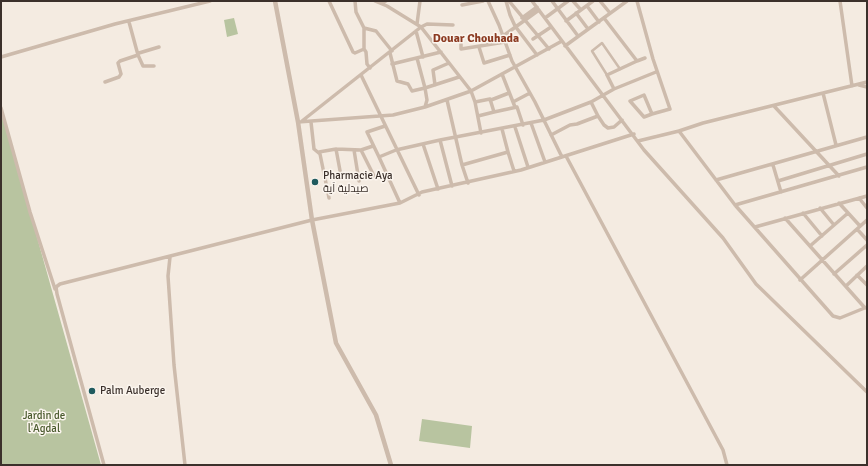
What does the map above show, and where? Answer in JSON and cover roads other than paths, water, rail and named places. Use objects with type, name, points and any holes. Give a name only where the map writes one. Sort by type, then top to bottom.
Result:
[{"type":"street","points":[[1,57],[115,24],[129,22],[210,1]]},
{"type":"street","points":[[275,1],[300,122],[312,220],[337,345],[369,401],[381,428],[391,465]]},
{"type":"street","points":[[329,1],[353,52],[355,53],[364,49]]},
{"type":"street","points":[[355,1],[355,9],[364,28],[364,49],[366,52],[367,64],[370,68]]},
{"type":"street","points":[[375,1],[387,6],[421,27],[442,52],[459,78],[471,91],[475,102],[481,133]]},
{"type":"street","points":[[384,1],[387,6]]},
{"type":"street","points":[[417,24],[420,1]]},
{"type":"street","points":[[462,5],[482,1]]},
{"type":"street","points":[[488,1],[510,55],[551,135],[722,450],[727,465]]},
{"type":"street","points":[[507,1],[524,19],[548,49]]},
{"type":"street","points":[[507,1],[510,15],[516,26],[537,55]]},
{"type":"street","points":[[532,1],[603,96],[673,183],[723,238],[756,284],[867,392]]},
{"type":"street","points":[[552,1],[578,36]]},
{"type":"street","points":[[545,18],[568,1]]},
{"type":"street","points":[[573,1],[581,10]]},
{"type":"street","points":[[566,20],[594,1]]},
{"type":"street","points":[[600,1],[610,13]]},
{"type":"street","points":[[619,1],[621,5]]},
{"type":"street","points":[[565,46],[627,1]]},
{"type":"street","points":[[637,1],[656,72],[670,109],[644,117],[630,101],[644,95],[652,114]]},
{"type":"street","points":[[840,1],[852,86]]},
{"type":"street","points":[[586,6],[599,22]]},
{"type":"street","points":[[503,36],[538,9]]},
{"type":"street","points":[[576,13],[588,29]]},
{"type":"street","points":[[604,18],[637,61]]},
{"type":"street","points":[[129,22],[142,66],[154,66]]},
{"type":"street","points":[[300,122],[421,27],[429,24],[453,25]]},
{"type":"street","points":[[533,39],[551,27]]},
{"type":"street","points":[[364,28],[376,31],[391,52],[392,64],[398,82],[408,84],[412,91],[459,78]]},
{"type":"street","points":[[416,31],[423,57]]},
{"type":"street","points":[[300,122],[397,114],[425,107],[471,91],[562,41]]},
{"type":"street","points":[[461,42],[461,49],[505,42]]},
{"type":"street","points":[[614,89],[592,52],[602,43],[621,69]]},
{"type":"street","points":[[105,82],[119,77],[121,74],[118,63],[120,61],[159,47]]},
{"type":"street","points":[[479,47],[484,63],[510,55]]},
{"type":"street","points":[[392,64],[442,52]]},
{"type":"street","points":[[417,58],[427,100],[425,107]]},
{"type":"street","points":[[607,75],[645,58]]},
{"type":"street","points":[[435,85],[433,70],[449,64]]},
{"type":"street","points":[[379,157],[396,150],[440,140],[515,127],[544,120],[591,102],[614,89],[656,72]]},
{"type":"street","points":[[502,74],[515,107],[519,109],[523,125]]},
{"type":"street","points":[[361,75],[419,195]]},
{"type":"street","points":[[638,140],[679,131],[703,123],[867,82]]},
{"type":"street","points":[[859,85],[867,87]]},
{"type":"street","points":[[475,102],[491,100],[509,93]]},
{"type":"street","points":[[513,102],[530,93]]},
{"type":"street","points":[[823,93],[836,145]]},
{"type":"street","points":[[447,100],[462,165],[468,183]]},
{"type":"street","points":[[491,100],[494,112]]},
{"type":"street","points":[[591,102],[598,116],[608,128],[614,127],[622,120]]},
{"type":"street","points":[[774,106],[831,165],[839,176]]},
{"type":"street","points":[[478,116],[515,107]]},
{"type":"street","points":[[1,108],[30,212],[58,298],[104,465]]},
{"type":"street","points":[[551,135],[570,125],[598,116]]},
{"type":"street","points":[[311,122],[314,149],[319,152],[336,149],[361,150],[373,146]]},
{"type":"street","points":[[531,123],[545,162]]},
{"type":"street","points":[[385,126],[367,131],[400,203]]},
{"type":"street","points":[[515,127],[528,167]]},
{"type":"street","points":[[502,129],[514,172]]},
{"type":"street","points":[[679,131],[735,205],[800,280],[837,318],[866,308],[785,218]]},
{"type":"street","points":[[58,298],[56,287],[60,284],[312,220],[400,203],[419,195],[422,192],[514,172],[634,134]]},
{"type":"street","points":[[716,180],[867,137]]},
{"type":"street","points":[[440,140],[452,186]]},
{"type":"street","points":[[423,144],[438,189]]},
{"type":"street","points":[[336,149],[341,176]]},
{"type":"street","points":[[354,150],[359,181]]},
{"type":"street","points":[[361,150],[374,176]]},
{"type":"street","points":[[319,152],[329,198]]},
{"type":"street","points":[[462,165],[508,152]]},
{"type":"street","points":[[778,181],[867,154]]},
{"type":"street","points":[[773,165],[781,192]]},
{"type":"street","points":[[735,205],[867,167]]},
{"type":"street","points":[[755,227],[867,196]]},
{"type":"street","points":[[858,198],[867,208]]},
{"type":"street","points":[[839,203],[860,226]]},
{"type":"street","points":[[820,208],[834,225]]},
{"type":"street","points":[[803,213],[822,236]]},
{"type":"street","points":[[810,246],[848,213]]},
{"type":"street","points":[[800,280],[867,220]]},
{"type":"street","points":[[857,229],[867,240]]},
{"type":"street","points":[[834,274],[867,245]]},
{"type":"street","points":[[170,257],[168,276],[174,365],[185,465]]},
{"type":"street","points":[[846,286],[867,266]]},
{"type":"street","points":[[857,275],[867,285]]},
{"type":"place","name":"Pharmacie Aya صيدلية اَية","points":[[315,182]]},
{"type":"place","name":"Palm Auberge","points":[[92,391]]},
{"type":"district","name":"Douar Chouhada","points":[[476,39]]},
{"type":"park label","name":"Jardin de l'Agdal","points":[[44,422]]}]
